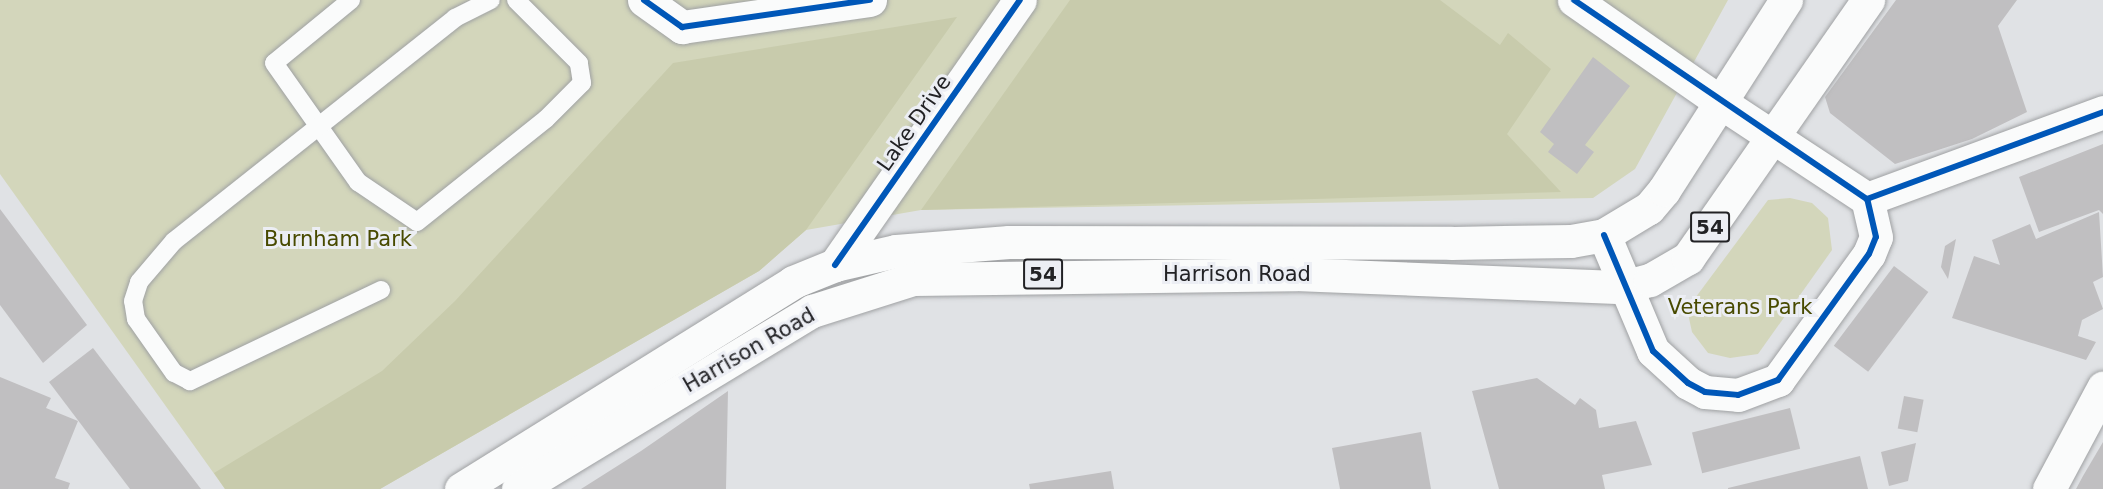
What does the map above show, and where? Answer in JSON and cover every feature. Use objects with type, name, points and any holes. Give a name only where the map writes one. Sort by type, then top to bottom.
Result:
[{"type":"main road","points":[[644,0],[682,27],[870,0]]},
{"type":"main road","name":"Lake Drive","points":[[835,265],[1020,0]]},
{"type":"main road","points":[[1574,0],[1720,102],[1867,199],[1876,237],[1869,254],[1778,380],[1761,389],[1723,396],[1688,383],[1653,351],[1623,287],[1604,235]]},
{"type":"main road","name":"Harrison Road","points":[[461,489],[794,282],[835,265],[896,251],[1009,242],[1451,243],[1571,241],[1604,235],[1649,208],[1786,0]]},
{"type":"main road","name":"Harrison Road","points":[[518,489],[812,311],[913,279],[1295,273],[1623,287],[1650,280],[1688,258],[1868,0]]},
{"type":"main road","points":[[1867,199],[2103,112]]},
{"type":"main road","points":[[2049,489],[2103,388]]},
{"type":"lane","points":[[351,0],[273,59],[317,131],[358,182],[412,221],[421,222],[546,119],[582,82],[579,63],[516,0]]},
{"type":"lane","points":[[381,290],[190,381],[174,373],[136,319],[133,300],[139,282],[174,241],[317,131],[455,18],[491,0]]},
{"type":"green space","name":"Burnham Park","points":[[0,0],[1728,0],[1635,169],[1593,198],[921,210],[806,230],[759,271],[380,489],[225,489],[0,174]]},
{"type":"green space","points":[[1070,0],[1440,0],[1500,45],[1508,33],[1551,69],[1507,134],[1561,192],[921,210]]},
{"type":"green space","points":[[957,17],[806,230],[759,271],[380,489],[225,489],[214,473],[382,371],[455,301],[673,63]]},
{"type":"green space","name":"Veterans Park","points":[[1790,198],[1812,203],[1828,218],[1832,250],[1758,354],[1730,358],[1708,353],[1692,332],[1687,309],[1768,200]]},
{"type":"building","points":[[1896,0],[2017,0],[1998,26],[2027,112],[1972,139],[1895,164],[1830,113],[1825,97]]},
{"type":"building","points":[[1593,57],[1630,86],[1585,145],[1594,152],[1577,174],[1548,152],[1554,144],[1540,132]]},
{"type":"building","points":[[2103,144],[2103,214],[2099,210],[2039,232],[2019,177]]},
{"type":"building","points":[[0,209],[87,325],[43,363],[0,305]]},
{"type":"building","points":[[2099,212],[2103,277],[2093,282],[2103,309],[2082,320],[2078,336],[2096,342],[2086,360],[1952,318],[1974,256],[2000,265],[1992,240],[2030,224],[2036,239]]},
{"type":"building","points":[[1956,239],[1948,279],[1941,267],[1945,246]]},
{"type":"building","points":[[1894,266],[1928,292],[1868,372],[1834,346]]},
{"type":"building","points":[[93,348],[201,489],[130,489],[49,382]]},
{"type":"building","points":[[0,377],[51,398],[46,408],[78,421],[55,478],[70,483],[68,489],[0,489]]},
{"type":"building","points":[[1537,378],[1575,405],[1580,398],[1596,410],[1599,428],[1636,421],[1652,465],[1602,475],[1605,489],[1499,489],[1472,391]]},
{"type":"building","points":[[728,391],[726,489],[581,489],[641,451]]},
{"type":"building","points":[[1904,396],[1924,400],[1917,432],[1898,428]]},
{"type":"building","points":[[1790,408],[1800,449],[1702,473],[1692,432]]},
{"type":"building","points":[[1421,432],[1431,489],[1340,489],[1332,448]]},
{"type":"building","points":[[2103,442],[2103,489],[2076,489],[2083,476]]},
{"type":"building","points":[[1916,443],[1908,481],[1889,486],[1881,452]]},
{"type":"building","points":[[1860,456],[1868,489],[1728,489],[1728,488]]},
{"type":"building","points":[[1111,471],[1114,489],[1030,489],[1029,484]]},
{"type":"cycle path","points":[[644,0],[682,27],[870,0]]},
{"type":"cycle path","points":[[835,265],[1020,0]]},
{"type":"cycle path","points":[[1574,0],[1867,199]]},
{"type":"cycle path","points":[[1867,199],[2103,112]]},
{"type":"cycle path","points":[[1604,235],[1653,351],[1688,383],[1705,392],[1738,395],[1778,380],[1869,254],[1876,237],[1867,199]]}]
